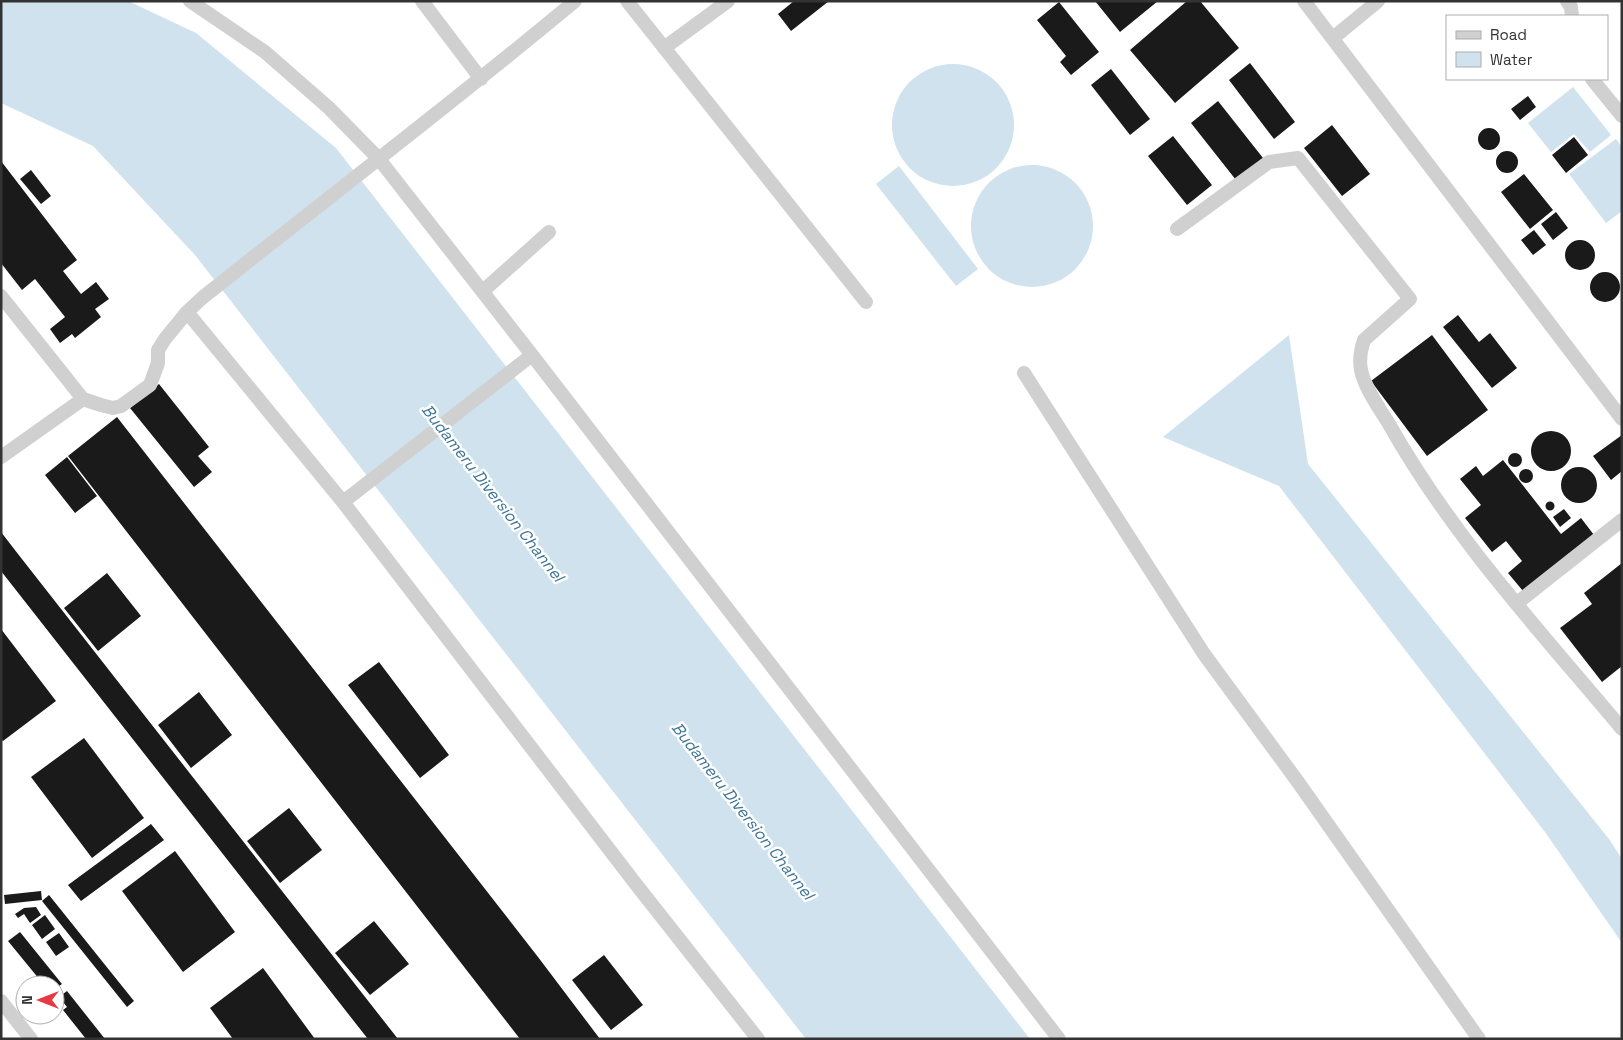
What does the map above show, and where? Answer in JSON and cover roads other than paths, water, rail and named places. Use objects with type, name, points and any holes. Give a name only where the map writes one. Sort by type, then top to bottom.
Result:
[{"type":"lane","points":[[190,1],[265,52],[329,108],[378,159],[483,291],[528,358],[1059,1039]]},
{"type":"lane","points":[[422,1],[481,79]]},
{"type":"lane","points":[[1,296],[82,399],[113,408],[121,406],[150,386],[158,363],[158,350],[187,312],[202,298],[365,168],[481,79],[575,1]]},
{"type":"lane","points":[[627,1],[866,302]]},
{"type":"lane","points":[[664,48],[728,1]]},
{"type":"lane","points":[[1304,1],[1622,419]]},
{"type":"lane","points":[[1333,38],[1378,1]]},
{"type":"lane","points":[[1567,1],[1571,7],[1572,15]]},
{"type":"lane","points":[[1593,80],[1622,116]]},
{"type":"lane","points":[[1176,229],[1270,162],[1298,158],[1410,299],[1364,340],[1360,360],[1365,382],[1429,490],[1488,569],[1622,729]]},
{"type":"lane","points":[[483,291],[549,232]]},
{"type":"lane","points":[[187,312],[343,502],[635,883],[758,1039]]},
{"type":"lane","points":[[343,502],[528,358]]},
{"type":"lane","points":[[1024,373],[1204,654],[1298,782],[1480,1039]]},
{"type":"lane","points":[[1,456],[82,399]]},
{"type":"lane","points":[[1516,602],[1622,520]]},
{"type":"lane","points":[[1,1001],[32,1039]]},
{"type":"water","name":"Budameru Diversion Channel","points":[[1,1],[128,1],[196,33],[336,148],[1030,1039],[806,1039],[195,255],[93,146],[1,103]]},
{"type":"water","points":[[953,64],[965,65],[976,69],[987,74],[996,82],[1004,91],[1009,102],[1013,113],[1013,137],[1009,148],[1004,159],[996,168],[987,176],[976,181],[965,185],[953,186],[941,185],[930,181],[919,176],[910,168],[902,159],[897,148],[893,137],[892,125],[893,113],[897,102],[902,91],[910,82],[919,74],[930,69],[941,65]]},
{"type":"water","points":[[1573,87],[1611,135],[1590,152],[1574,134],[1551,152],[1528,123]]},
{"type":"water","points":[[1616,139],[1622,147],[1622,211],[1606,223],[1569,174]]},
{"type":"water","points":[[1032,165],[1044,166],[1055,170],[1066,175],[1075,183],[1083,192],[1088,203],[1092,214],[1092,238],[1088,249],[1083,260],[1075,269],[1066,277],[1055,282],[1044,286],[1032,287],[1020,286],[1009,282],[998,277],[989,269],[981,260],[976,249],[972,238],[971,226],[972,214],[976,203],[981,192],[989,183],[998,175],[1009,170],[1020,166]]},
{"type":"water","points":[[899,166],[978,269],[956,286],[876,184]]},
{"type":"water","points":[[1289,335],[1308,464],[1609,839],[1622,859],[1622,943],[1545,832],[1279,486],[1163,437]]}]
